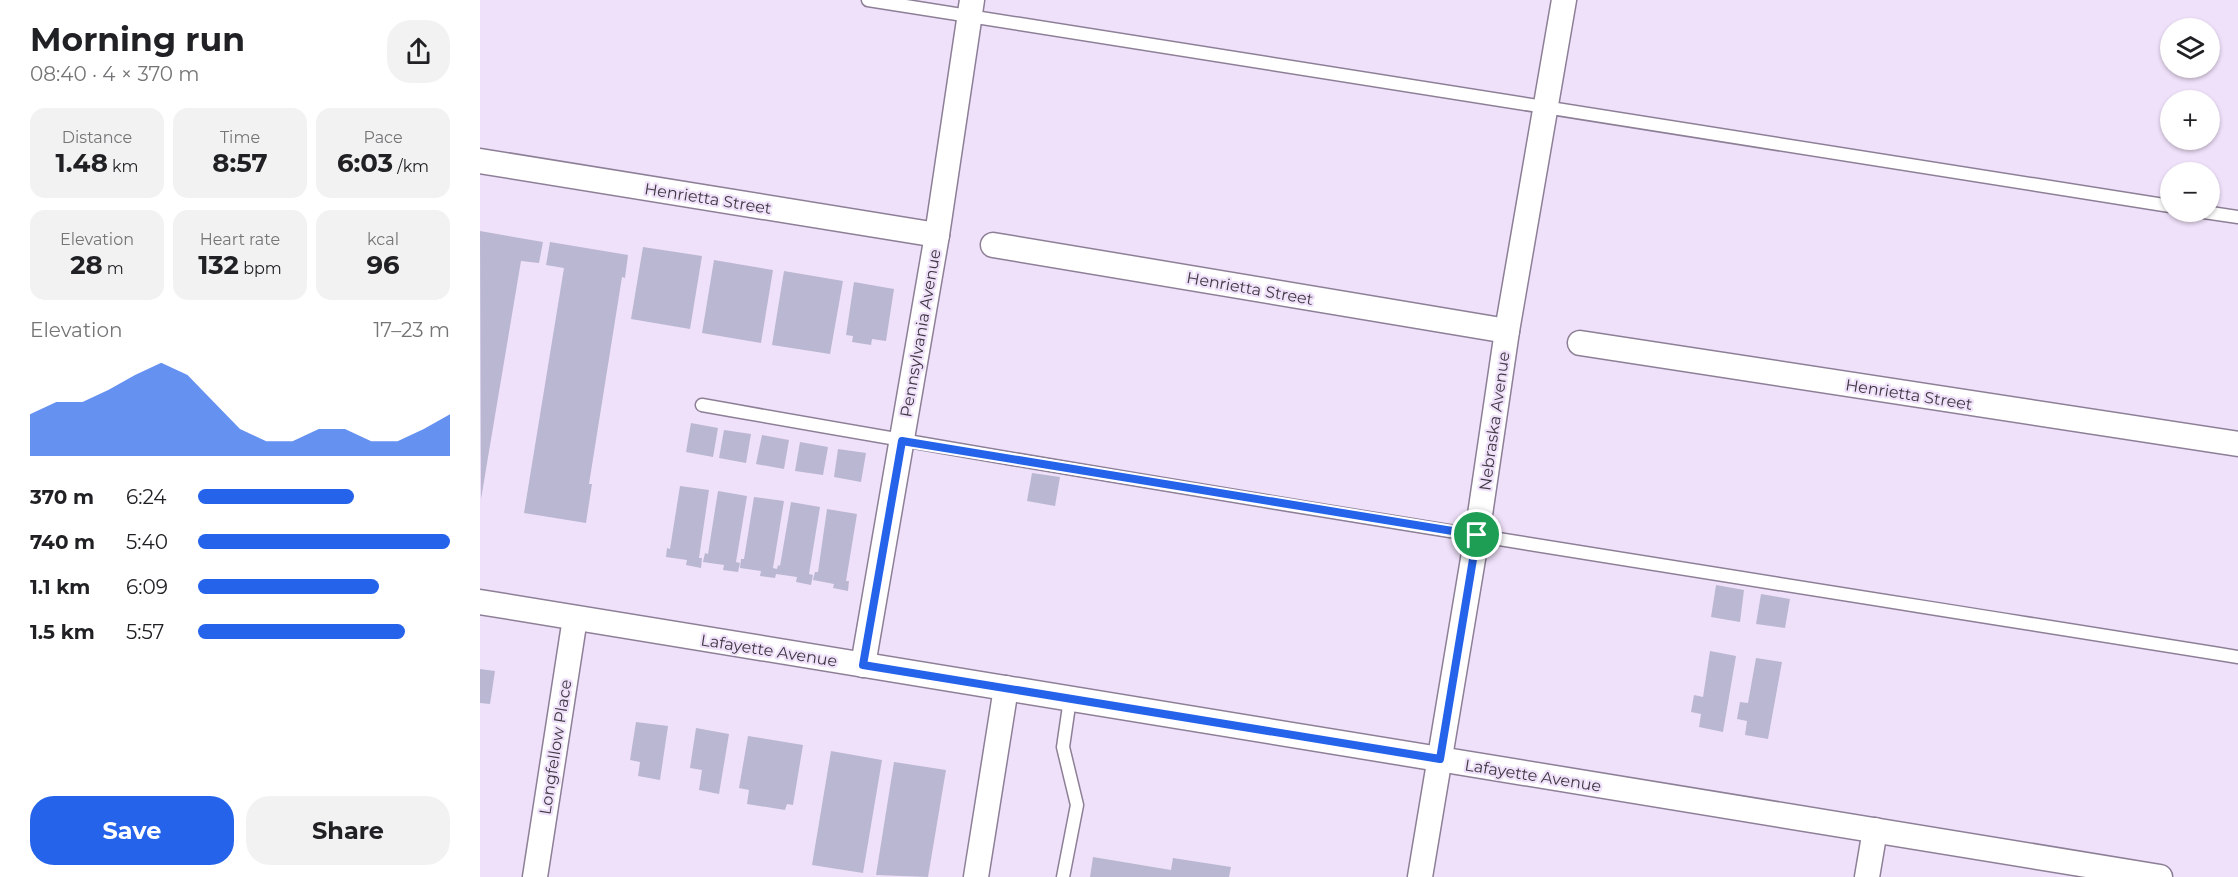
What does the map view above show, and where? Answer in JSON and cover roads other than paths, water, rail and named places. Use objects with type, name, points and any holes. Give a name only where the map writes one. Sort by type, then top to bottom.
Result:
[{"type":"street","name":"Nebraska Avenue","points":[[1420,877],[1477,535],[1507,331],[1564,0]]},
{"type":"street","name":"Pennsylvania Avenue","points":[[863,665],[937,236],[971,8]]},
{"type":"street","name":"Henrietta Street","points":[[480,161],[937,236]]},
{"type":"street","name":"Henrietta Street","points":[[993,245],[1507,331]]},
{"type":"street","name":"Henrietta Street","points":[[1580,343],[2238,444]]},
{"type":"street","name":"Lafayette Avenue","points":[[480,602],[2160,877]]},
{"type":"street","name":"Longfellow Place","points":[[535,877],[575,618]]},
{"type":"street","points":[[976,877],[1006,688]]},
{"type":"street","points":[[1867,877],[1875,830]]},
{"type":"lane","points":[[868,0],[971,8],[1545,106],[2160,204]]},
{"type":"lane","points":[[2220,214],[2238,217]]},
{"type":"lane","points":[[702,405],[902,441],[2238,657]]},
{"type":"lane","points":[[1063,877],[1077,805],[1063,747],[1070,699]]}]
